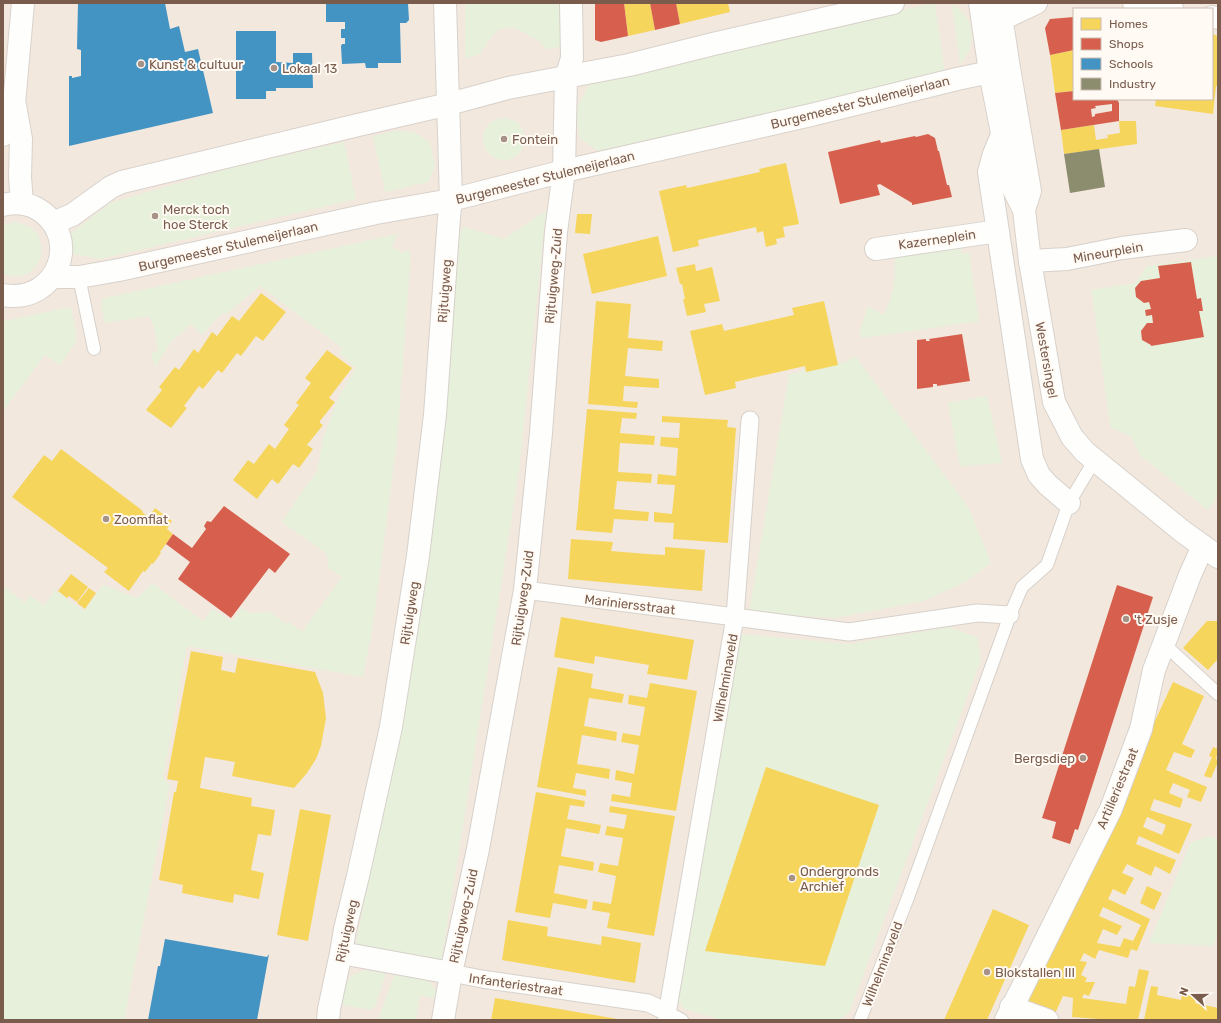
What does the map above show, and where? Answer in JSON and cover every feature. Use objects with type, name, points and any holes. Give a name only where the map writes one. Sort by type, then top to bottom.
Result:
[{"type":"street","points":[[3,135],[14,104],[23,3]]},
{"type":"street","name":"Rijtuigweg","points":[[328,1020],[345,930],[391,727],[418,556],[436,415],[448,217],[451,200],[445,3]]},
{"type":"street","name":"Rijtuigweg-Zuid","points":[[444,1020],[451,973],[478,849],[525,590],[541,433],[556,232],[564,171],[566,78],[572,58],[571,3]]},
{"type":"street","points":[[53,223],[72,215],[110,187],[122,182],[449,104],[508,88],[629,65],[893,3]]},
{"type":"street","points":[[1134,3],[1166,8]]},
{"type":"street","points":[[991,12],[1032,4]]},
{"type":"street","name":"Westersingel","points":[[991,12],[999,70],[1002,135],[1013,188],[1024,210],[1030,262],[1054,402],[1072,437],[1094,460],[1182,530],[1211,551]]},
{"type":"street","name":"Westersingel","points":[[999,70],[1030,191],[1024,210]]},
{"type":"street","name":"Burgemeester Stulemeijerlaan","points":[[52,277],[79,277],[119,270],[376,213],[451,200],[564,171],[811,115],[999,70]]},
{"type":"street","points":[[3,295],[12,296],[30,294],[45,285],[58,267],[61,256],[61,248],[57,230],[53,223],[41,211],[33,207],[13,204],[20,176],[21,139],[14,104]]},
{"type":"street","points":[[1002,135],[994,154],[989,172],[1032,459],[1038,474],[1048,485],[1069,503]]},
{"type":"street","name":"Kazerneplein","points":[[876,249],[998,230]]},
{"type":"street","name":"Mineurplein","points":[[1030,262],[1067,259],[1122,248],[1186,240]]},
{"type":"street","points":[[735,617],[750,420]]},
{"type":"street","name":"Artilleriestraat","points":[[1009,1013],[1111,809],[1141,729],[1154,670],[1190,575],[1211,551]]},
{"type":"street","name":"Mariniersstraat","points":[[525,590],[735,617]]},
{"type":"street","name":"Wilhelminaveld","points":[[666,1016],[672,992],[735,617],[849,632],[977,613],[1010,615]]},
{"type":"street","name":"Infanteriestraat","points":[[341,952],[482,980],[648,1003],[666,1016]]},
{"type":"street","points":[[1009,1013],[1047,1020]]},
{"type":"lane","points":[[79,277],[94,349]]},
{"type":"lane","name":"Wilhelminaveld","points":[[860,1020],[907,900],[1010,615],[1022,587],[1047,565],[1069,503],[1094,460]]},
{"type":"lane","points":[[1164,644],[1218,694]]},
{"type":"lane","points":[[666,1016],[682,1020]]},
{"type":"shaded area","points":[[3,3],[1218,3],[1218,1020],[3,1020]]},
{"type":"green space","points":[[465,3],[560,3],[560,47],[546,49],[539,41],[512,27],[499,29],[489,40],[480,54],[465,59]]},
{"type":"green space","points":[[935,3],[945,75],[603,155],[580,138],[575,111],[592,79]]},
{"type":"green space","points":[[952,4],[963,13],[972,32],[971,46],[960,64]]},
{"type":"green space","points":[[500,118],[508,118],[516,121],[522,127],[525,139],[522,151],[516,157],[508,160],[500,160],[492,157],[486,151],[483,143],[483,135],[486,127],[492,121]]},
{"type":"green space","points":[[395,131],[415,132],[430,143],[435,167],[428,182],[385,192],[373,136]]},
{"type":"green space","points":[[344,142],[356,199],[101,259],[72,254],[70,234],[110,203],[227,169]]},
{"type":"green space","points":[[546,211],[519,471],[441,964],[356,943],[385,796],[456,235],[465,227],[504,239]]},
{"type":"green space","points":[[16,222],[30,227],[38,236],[42,246],[41,257],[36,266],[28,273],[17,276],[3,274],[3,225]]},
{"type":"green space","points":[[398,234],[392,246],[402,253],[410,249],[410,266],[397,441],[373,625],[363,677],[187,646],[163,779],[170,784],[125,1020],[3,1020],[3,586],[25,603],[30,595],[44,606],[55,590],[84,611],[103,585],[137,598],[152,583],[203,621],[212,609],[232,621],[242,608],[249,613],[270,612],[286,624],[289,622],[302,632],[342,577],[328,568],[327,554],[282,522],[317,472],[323,438],[339,396],[356,368],[339,353],[342,348],[260,286],[226,314],[222,313],[202,335],[191,324],[171,342],[155,367],[151,352],[158,351],[155,331],[150,316],[104,323],[101,299]]},
{"type":"green space","points":[[961,246],[962,254],[969,253],[979,321],[863,338],[859,334],[868,306],[883,315],[887,308],[894,287],[895,257]]},
{"type":"green space","points":[[1218,256],[1218,496],[1208,510],[1140,455],[1131,436],[1111,428],[1091,290],[1135,283],[1147,266]]},
{"type":"green space","points":[[71,307],[76,333],[76,342],[60,365],[45,355],[3,411],[3,321]]},
{"type":"green space","points":[[855,356],[969,508],[991,563],[965,582],[924,601],[835,618],[749,612],[789,375],[818,366],[846,362]]},
{"type":"green space","points":[[987,396],[1002,463],[960,466],[948,403]]},
{"type":"green space","points":[[949,627],[977,637],[981,660],[849,1013],[838,1020],[721,1020],[685,1009],[677,1000],[740,634],[849,644]]},
{"type":"green space","points":[[1209,836],[1218,839],[1218,929],[1214,946],[1149,943],[1191,842]]},
{"type":"green space","points":[[366,970],[386,973],[375,1007],[371,1010],[341,1005],[346,983],[352,975]]},
{"type":"green space","points":[[395,974],[421,978],[431,984],[435,989],[437,996],[431,998],[420,995],[416,1020],[378,1020]]},
{"type":"building: Homes","points":[[624,3],[650,3],[655,30],[628,36]]},
{"type":"building: Homes","points":[[676,3],[728,3],[730,12],[680,24]]},
{"type":"building: Homes","points":[[1213,34],[1218,36],[1218,86],[1216,86],[1213,114],[1155,106],[1156,100],[1213,100]]},
{"type":"building: Homes","points":[[1073,50],[1073,91],[1055,93],[1050,55]]},
{"type":"building: Homes","points":[[1119,121],[1136,121],[1137,144],[1064,154],[1061,130],[1094,125],[1096,140],[1108,138],[1107,135],[1120,133]]},
{"type":"building: Homes","points":[[786,163],[799,224],[783,227],[785,237],[776,239],[777,244],[766,247],[763,231],[757,233],[756,227],[698,240],[699,246],[673,252],[659,191],[686,185],[687,188],[760,172],[759,169]]},
{"type":"building: Homes","points":[[577,214],[592,214],[590,234],[575,233]]},
{"type":"building: Homes","points":[[658,236],[667,276],[592,294],[583,254]]},
{"type":"building: Homes","points":[[695,264],[696,271],[712,267],[720,301],[704,304],[706,312],[687,316],[683,299],[685,299],[682,284],[680,284],[676,268]]},
{"type":"building: Homes","points":[[261,293],[286,312],[263,341],[256,336],[241,356],[237,353],[222,373],[218,370],[203,389],[199,386],[184,406],[187,408],[171,428],[146,410],[162,390],[159,387],[175,367],[179,370],[194,349],[198,353],[212,332],[217,336],[232,316],[239,321]]},
{"type":"building: Homes","points":[[596,301],[631,304],[628,338],[663,341],[662,351],[628,348],[625,376],[659,379],[659,388],[624,386],[623,401],[638,402],[637,408],[588,404]]},
{"type":"building: Homes","points":[[824,301],[838,365],[806,372],[805,366],[735,382],[736,388],[705,395],[690,331],[722,324],[724,331],[794,315],[792,308]]},
{"type":"building: Homes","points":[[327,350],[352,368],[329,398],[335,402],[320,421],[323,425],[307,445],[313,449],[299,468],[293,464],[278,484],[272,479],[257,499],[233,480],[248,460],[254,464],[269,444],[275,449],[289,429],[284,425],[299,405],[296,403],[311,383],[305,378]]},
{"type":"building: Homes","points":[[587,409],[637,413],[636,419],[622,418],[620,433],[655,436],[654,445],[620,443],[618,472],[652,474],[651,483],[617,481],[614,509],[649,512],[648,521],[614,519],[612,533],[576,530]]},
{"type":"building: Homes","points":[[662,416],[728,420],[727,427],[736,428],[728,543],[673,539],[674,523],[654,522],[654,512],[672,514],[675,485],[657,484],[658,474],[676,476],[678,448],[660,446],[661,437],[679,438],[680,423],[662,422]]},
{"type":"building: Homes","name":"Zoomflat","points":[[61,449],[149,517],[155,508],[172,521],[167,529],[173,534],[153,564],[152,563],[145,572],[143,571],[129,591],[104,572],[108,568],[12,497],[44,455],[52,461]]},
{"type":"building: Homes","points":[[571,539],[613,542],[611,551],[647,554],[665,555],[665,547],[705,550],[702,591],[568,579]]},
{"type":"building: Homes","points":[[71,574],[88,587],[77,602],[69,596],[67,598],[58,591]]},
{"type":"building: Homes","points":[[89,588],[96,593],[85,609],[77,603]]},
{"type":"building: Homes","points":[[561,617],[694,640],[687,680],[647,674],[649,665],[595,656],[594,664],[554,657]]},
{"type":"building: Homes","points":[[1207,621],[1218,621],[1218,659],[1208,670],[1183,648]]},
{"type":"building: Homes","points":[[191,651],[223,657],[221,670],[235,673],[238,658],[315,672],[323,693],[326,718],[321,746],[316,759],[307,773],[294,788],[232,776],[235,762],[205,757],[200,788],[252,798],[251,806],[275,810],[271,836],[258,834],[251,870],[264,873],[259,899],[234,894],[233,903],[182,893],[183,885],[159,880],[174,792],[176,792],[178,781],[167,779]]},
{"type":"building: Homes","points":[[558,667],[593,674],[591,688],[624,694],[622,703],[589,698],[584,726],[617,732],[616,741],[582,735],[577,764],[610,769],[609,779],[576,773],[573,788],[586,790],[586,796],[537,787]]},
{"type":"building: Homes","points":[[1173,682],[1204,696],[1182,744],[1195,750],[1191,758],[1174,752],[1166,770],[1207,787],[1201,802],[1187,797],[1190,790],[1173,783],[1169,793],[1183,799],[1180,808],[1154,799],[1150,810],[1192,824],[1179,854],[1139,836],[1136,844],[1176,860],[1170,874],[1155,866],[1151,876],[1127,864],[1122,873],[1134,878],[1125,895],[1113,889],[1108,899],[1150,919],[1137,951],[1131,949],[1128,958],[1099,950],[1095,959],[1084,953],[1080,961],[1087,962],[1081,975],[1087,978],[1085,982],[1095,982],[1089,996],[1084,994],[1082,998],[1126,1004],[1129,986],[1135,987],[1139,969],[1149,971],[1138,1020],[1072,1017],[1073,998],[1063,996],[1054,1016],[1025,1002]],"holes":[[[1147,817],[1166,825],[1162,835],[1143,827]],[[1103,907],[1141,925],[1133,941],[1124,938],[1120,947],[1097,943],[1103,929],[1117,935],[1122,926],[1099,916]]]},
{"type":"building: Homes","points":[[650,683],[697,691],[676,811],[611,801],[612,794],[630,797],[632,783],[615,780],[616,770],[634,774],[639,745],[621,742],[623,733],[640,736],[645,707],[628,704],[629,695],[647,698]]},
{"type":"building: Homes","points":[[1213,747],[1218,749],[1216,759],[1218,762],[1211,778],[1204,776],[1212,757],[1209,756]]},
{"type":"building: Homes","name":"Ondergronds Archief","points":[[766,767],[879,805],[825,966],[705,951]]},
{"type":"building: Homes","points":[[536,792],[585,801],[584,807],[570,805],[567,819],[601,825],[599,834],[566,828],[561,856],[594,862],[593,871],[559,865],[554,893],[588,900],[586,909],[553,903],[550,918],[515,912]]},
{"type":"building: Homes","points":[[610,806],[675,816],[654,936],[607,928],[610,913],[592,910],[593,901],[611,904],[616,876],[598,872],[600,863],[618,866],[623,838],[605,835],[607,826],[624,829],[627,815],[609,812]]},
{"type":"building: Homes","points":[[300,809],[331,815],[308,941],[277,935]]},
{"type":"building: Homes","points":[[1147,886],[1162,893],[1154,910],[1140,903]]},
{"type":"building: Homes","name":"Blokstallen III","points":[[993,909],[1029,925],[987,1020],[944,1020]]},
{"type":"building: Homes","points":[[508,920],[548,927],[547,936],[601,945],[602,936],[641,943],[635,983],[502,960]]},
{"type":"building: Homes","points":[[1151,986],[1158,987],[1157,995],[1181,1000],[1182,994],[1197,997],[1195,1003],[1218,1008],[1218,1020],[1144,1020]]},
{"type":"building: Homes","points":[[495,998],[618,1019],[618,1020],[491,1020]]},
{"type":"building: Shops","points":[[595,3],[624,3],[628,36],[601,42],[595,40]]},
{"type":"building: Shops","points":[[650,3],[676,3],[680,24],[655,30]]},
{"type":"building: Shops","points":[[1073,17],[1073,50],[1050,55],[1045,28],[1050,19]]},
{"type":"building: Shops","points":[[1073,91],[1073,100],[1118,100],[1119,103],[1119,121],[1061,130],[1055,93]],"holes":[[[1112,104],[1112,111],[1095,114],[1095,116],[1092,117],[1091,109],[1096,108],[1095,106]]]},
{"type":"building: Shops","points":[[928,134],[935,138],[947,185],[949,185],[952,197],[912,205],[912,203],[880,184],[877,185],[880,195],[840,204],[828,152],[880,140],[881,143]]},
{"type":"building: Shops","points":[[1191,262],[1197,299],[1201,298],[1203,311],[1199,311],[1204,337],[1151,346],[1142,340],[1141,331],[1147,323],[1153,323],[1152,315],[1146,316],[1145,310],[1151,309],[1149,302],[1144,303],[1136,297],[1135,288],[1141,281],[1160,278],[1158,266]]},
{"type":"building: Shops","points":[[962,334],[970,381],[937,386],[937,384],[933,384],[933,387],[917,389],[917,340],[926,339],[926,341],[930,341],[929,339]]},
{"type":"building: Shops","points":[[224,506],[290,554],[275,573],[269,568],[231,618],[178,579],[190,562],[166,544],[173,534],[192,548],[206,529],[204,526],[207,521],[211,522]]},
{"type":"building: Shops","points":[[1117,585],[1153,597],[1078,830],[1075,829],[1070,844],[1052,838],[1056,822],[1042,818]]},
{"type":"building: Schools","name":"Kunst & cultuur","points":[[78,3],[165,3],[170,29],[179,26],[185,52],[198,49],[213,113],[69,146],[69,76],[72,76],[72,78],[81,76],[81,50],[77,49]]},
{"type":"building: Schools","points":[[326,3],[408,3],[409,20],[406,23],[400,23],[401,63],[378,63],[378,68],[366,68],[365,63],[342,64],[341,46],[342,44],[345,44],[345,38],[341,38],[341,29],[345,29],[345,22],[326,22]]},
{"type":"building: Schools","name":"Lokaal 13","points":[[236,31],[276,31],[276,62],[293,63],[293,53],[312,53],[313,88],[276,88],[276,91],[266,91],[266,99],[236,99]]},
{"type":"building: Schools","points":[[165,939],[267,957],[269,954],[257,1020],[148,1020],[158,966],[160,966]]},
{"type":"building: Industry","points":[[1099,149],[1105,187],[1070,193],[1064,154]]},
{"type":"place","name":"Kunst & cultuur","points":[[141,64]]},
{"type":"place","name":"Lokaal 13","points":[[274,68]]},
{"type":"place","name":"Fontein","points":[[504,139]]},
{"type":"place","name":"Merck toch hoe Sterck","points":[[155,216]]},
{"type":"place","name":"Zoomflat","points":[[106,519]]},
{"type":"place","name":"'t Zusje","points":[[1126,619]]},
{"type":"place","name":"Bergsdiep","points":[[1083,758]]},
{"type":"place","name":"Ondergronds Archief","points":[[792,878]]},
{"type":"place","name":"Blokstallen III","points":[[987,972]]}]
